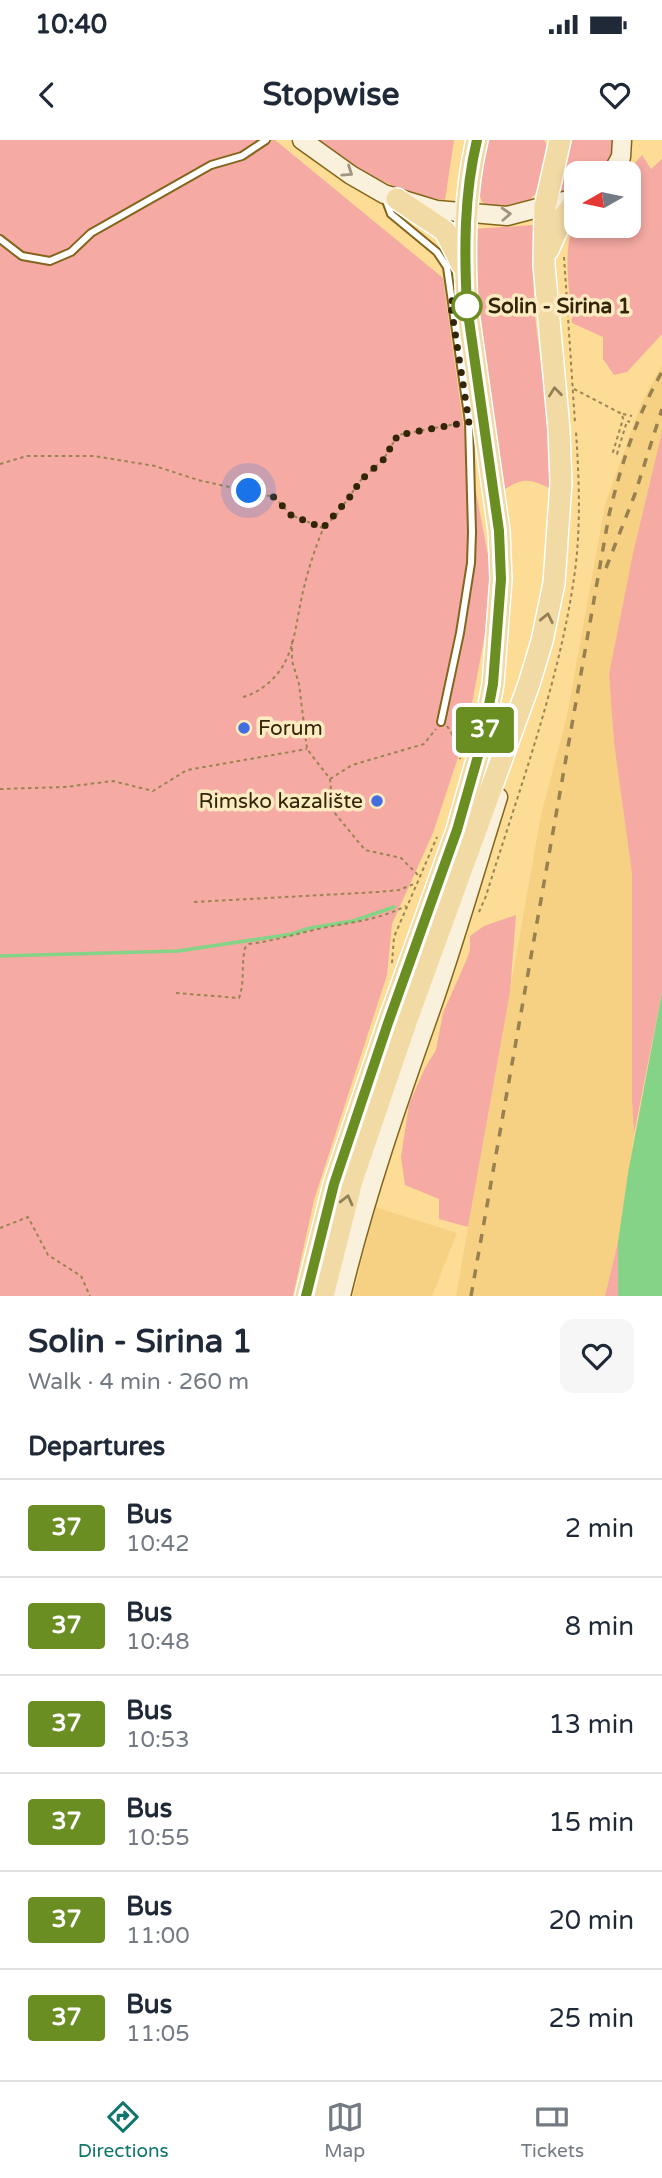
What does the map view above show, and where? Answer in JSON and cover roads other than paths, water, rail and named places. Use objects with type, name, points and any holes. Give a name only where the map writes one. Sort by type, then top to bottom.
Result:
[{"type":"highway","points":[[306,1296],[338,1172],[457,830],[482,742],[493,684],[501,579],[499,531],[465,275],[467,214],[477,140]]},
{"type":"highway","points":[[323,1296],[352,1181],[542,641],[554,583],[561,483],[559,430],[544,265],[545,206],[556,146]]},
{"type":"highway","points":[[391,196],[445,231],[459,256],[465,275]]},
{"type":"highway","points":[[544,265],[564,216]]},
{"type":"main road","points":[[302,140],[351,175],[391,196],[437,210],[507,216],[564,202]]},
{"type":"main road","points":[[619,161],[622,140]]},
{"type":"main road","points":[[341,1296],[365,1201],[401,1088],[460,923],[502,784],[500,764]]},
{"type":"lane","points":[[0,239],[22,256],[50,261],[71,252],[90,233],[211,164],[242,156],[266,140]]},
{"type":"lane","points":[[391,196],[387,208],[391,214],[437,252],[447,267],[469,422],[471,563],[460,633],[441,722]]},
{"type":"waterway","points":[[0,956],[178,951],[292,934],[310,928],[353,921],[394,907]]},
{"type":"railway","points":[[471,1296],[609,515],[630,442],[644,406],[662,372]]},
{"type":"railway","points":[[606,568],[635,494],[662,409]]},
{"type":"place","name":"Solin - Sirina 1","points":[[467,306]]},
{"type":"place","name":"Forum","points":[[244,728]]},
{"type":"place","name":"Rimsko kazalište","points":[[377,801]]}]
